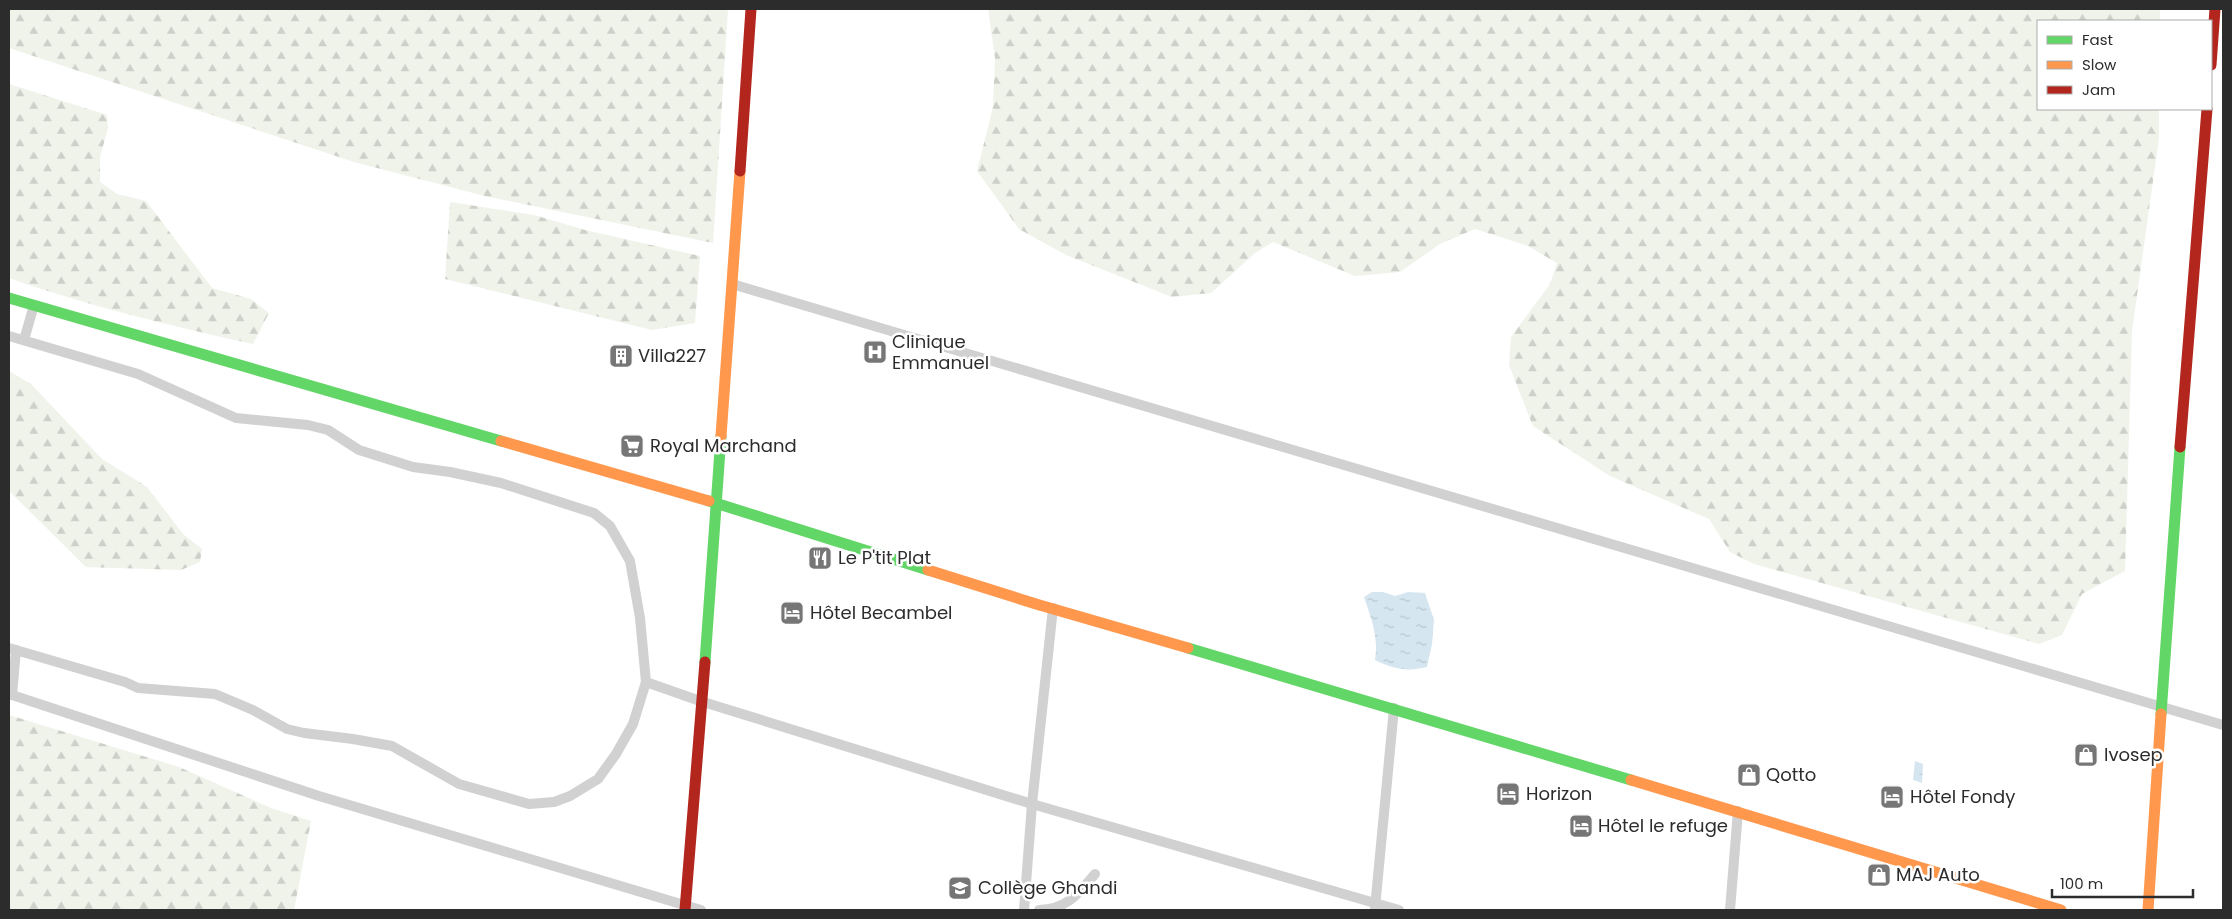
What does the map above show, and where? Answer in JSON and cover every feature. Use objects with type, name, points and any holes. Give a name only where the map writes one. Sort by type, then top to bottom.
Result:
[{"type":"street","points":[[685,908],[751,9]]},
{"type":"street","points":[[2212,54],[2216,9]]},
{"type":"street","points":[[2148,910],[2178,474],[2207,110]]},
{"type":"street","points":[[732,284],[2223,725]]},
{"type":"street","points":[[9,298],[716,504],[1053,608],[1738,811],[2061,910]]},
{"type":"street","points":[[24,340],[34,305]]},
{"type":"street","points":[[9,336],[138,374],[236,418],[308,425],[328,430],[359,450],[413,467],[450,472],[501,483],[594,513],[610,526],[630,561],[640,618],[646,682],[633,724],[616,754],[598,779],[570,796],[554,802],[530,804],[458,784],[392,746],[304,733],[287,728],[253,710],[214,694],[138,688],[125,682],[12,649],[10,695],[319,796],[685,908],[701,910]]},
{"type":"street","points":[[1024,910],[1032,804],[1053,608]]},
{"type":"street","points":[[646,682],[700,701],[1032,804],[1375,907],[1399,910]]},
{"type":"street","points":[[1375,907],[1394,708]]},
{"type":"street","points":[[1730,910],[1738,811]]},
{"type":"street","points":[[1039,910],[1056,909],[1064,904],[1075,896],[1095,874]]},
{"type":"green space","points":[[9,9],[728,9],[713,243],[485,196],[354,162],[9,48]]},
{"type":"green space","points":[[988,9],[2160,9],[2160,20],[2037,20],[2037,110],[2159,110],[2159,138],[2132,331],[2125,571],[2082,594],[2062,635],[2039,644],[1754,564],[1730,552],[1709,519],[1610,476],[1533,426],[1509,365],[1511,337],[1550,284],[1557,263],[1528,246],[1475,229],[1440,244],[1400,272],[1355,276],[1273,242],[1255,253],[1211,293],[1172,297],[1066,255],[1019,229],[977,171],[993,107],[995,58]]},
{"type":"green space","points":[[9,84],[107,115],[108,128],[100,157],[100,182],[117,194],[146,201],[212,288],[251,299],[269,313],[253,344],[130,315],[69,298],[9,278]]},
{"type":"green space","points":[[450,202],[534,215],[585,230],[700,256],[695,323],[652,330],[445,279]]},
{"type":"green space","points":[[9,371],[31,384],[102,459],[147,487],[183,534],[202,549],[200,562],[181,570],[86,567],[9,491]]},
{"type":"green space","points":[[9,715],[179,767],[271,808],[311,821],[294,910],[9,910]]},
{"type":"water","points":[[1372,592],[1383,592],[1395,596],[1408,592],[1425,593],[1434,620],[1432,644],[1427,667],[1401,669],[1375,660],[1375,636],[1364,597]]},
{"type":"water","points":[[1915,761],[1923,764],[1922,783],[1913,780]]},
{"type":"traffic: fast","points":[[9,298],[501,441]]},
{"type":"traffic: fast","points":[[705,662],[721,436]]},
{"type":"traffic: fast","points":[[2161,714],[2180,447]]},
{"type":"traffic: fast","points":[[709,501],[928,570]]},
{"type":"traffic: fast","points":[[1188,648],[1631,780]]},
{"type":"traffic: slow","points":[[721,436],[740,171]]},
{"type":"traffic: slow","points":[[501,441],[709,501]]},
{"type":"traffic: slow","points":[[928,570],[1036,604],[1188,648]]},
{"type":"traffic: slow","points":[[2148,910],[2161,714]]},
{"type":"traffic: slow","points":[[1631,780],[2061,910]]},
{"type":"traffic: jam","points":[[740,171],[751,9]]},
{"type":"traffic: jam","points":[[2212,51],[2215,9]]},
{"type":"traffic: jam","points":[[2180,447],[2207,110]]},
{"type":"traffic: jam","points":[[685,910],[705,662]]},
{"type":"place","name":"Clinique Emmanuel","points":[[875,352]]},
{"type":"place","name":"Villa227","points":[[621,356]]},
{"type":"place","name":"Royal Marchand","points":[[632,446]]},
{"type":"place","name":"Le P'tit Plat","points":[[820,558]]},
{"type":"place","name":"Hôtel Becambel","points":[[792,613]]},
{"type":"place","name":"Ivosep","points":[[2086,755]]},
{"type":"place","name":"Qotto","points":[[1749,775]]},
{"type":"place","name":"Horizon","points":[[1508,794]]},
{"type":"place","name":"Hôtel Fondy","points":[[1892,797]]},
{"type":"place","name":"Hôtel le refuge","points":[[1581,826]]},
{"type":"place","name":"MAJ Auto","points":[[1879,875]]},
{"type":"place","name":"Collège Ghandi","points":[[960,888]]}]
